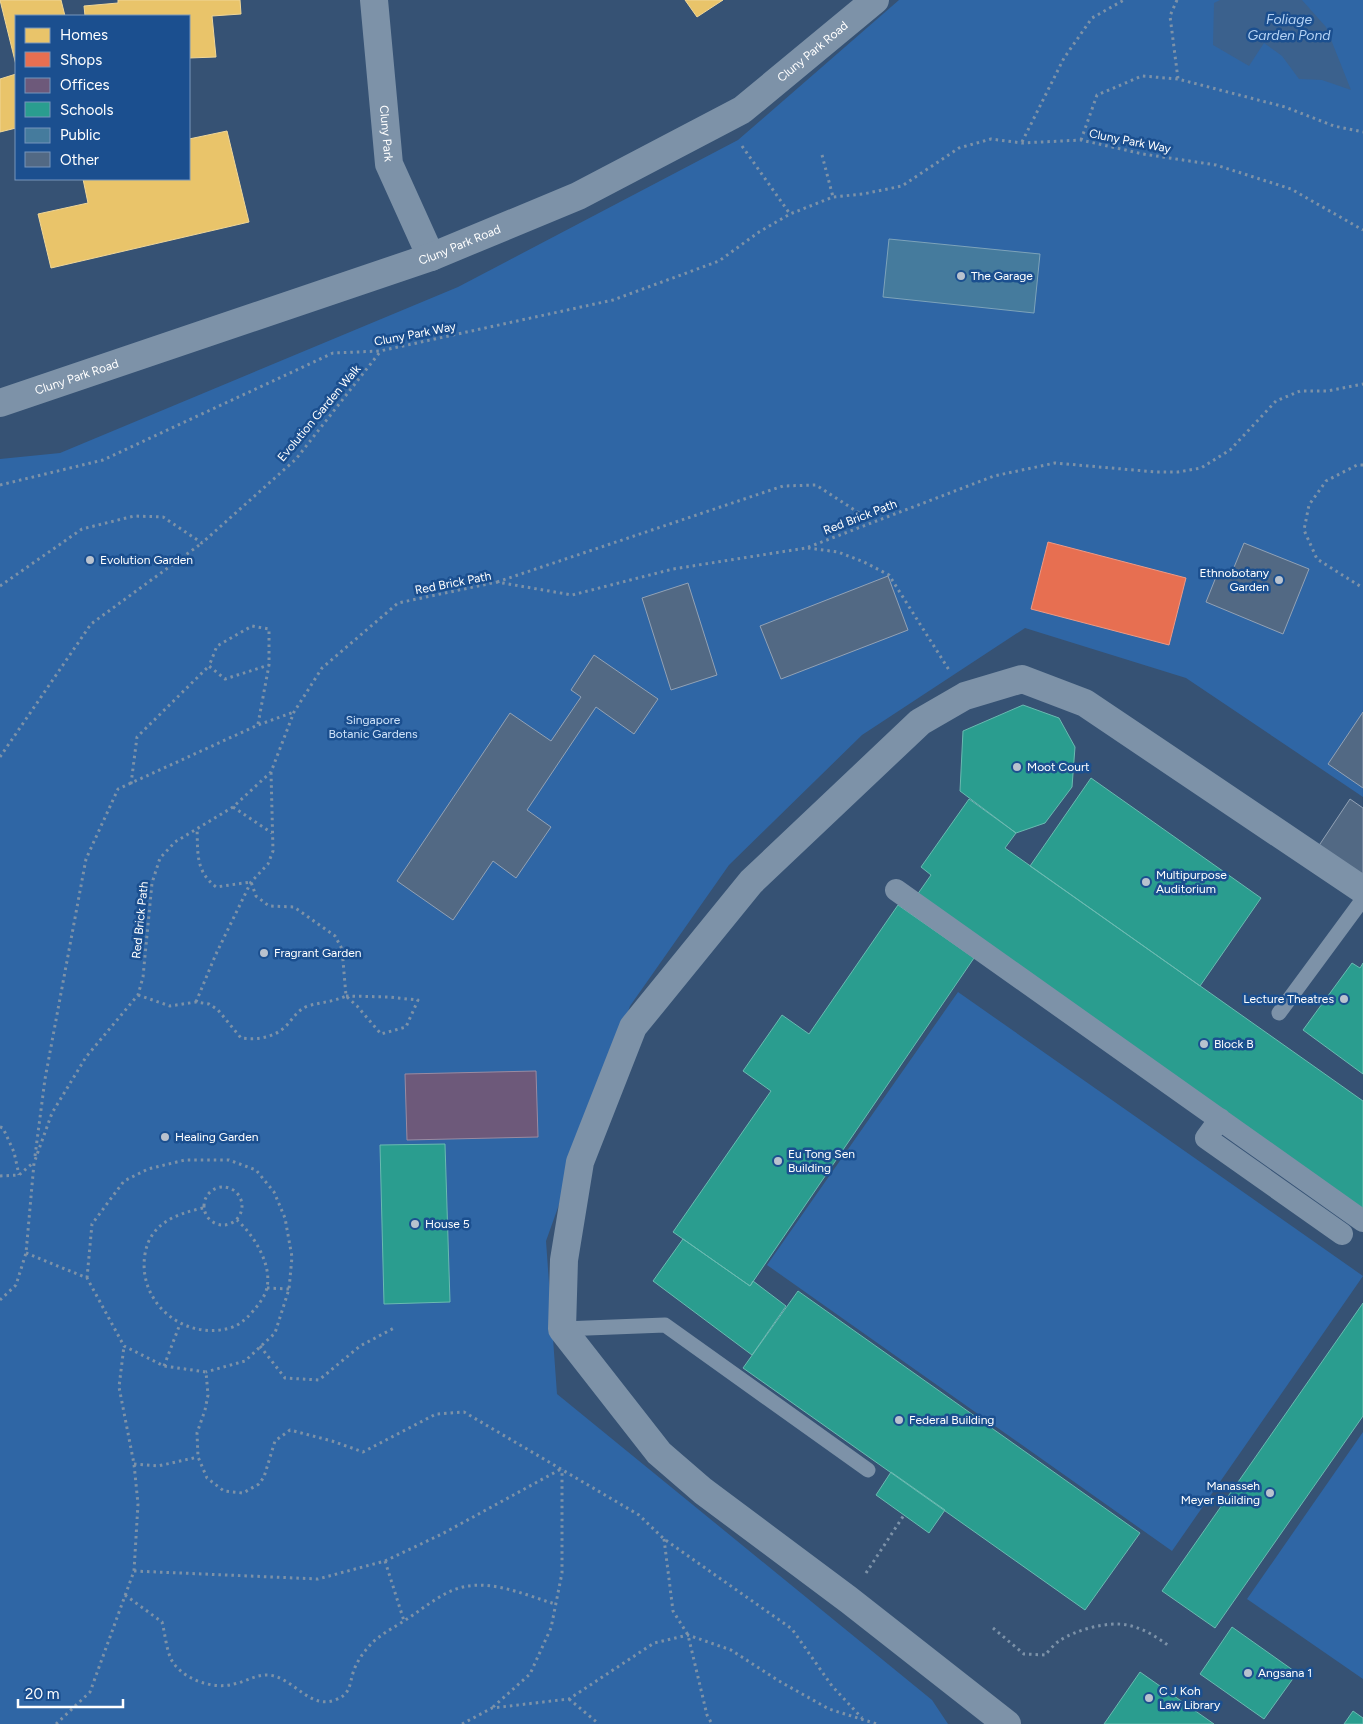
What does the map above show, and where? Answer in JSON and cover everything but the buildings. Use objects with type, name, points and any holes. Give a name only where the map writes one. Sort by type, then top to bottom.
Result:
[{"type":"street","name":"Cluny Park","points":[[374,0],[389,164],[431,257]]},
{"type":"street","name":"Cluny Park Road","points":[[0,402],[431,257],[578,196],[742,110],[875,0]]},
{"type":"street","points":[[1007,1724],[849,1600],[703,1491],[659,1452],[562,1329],[564,1260],[580,1162],[634,1027],[751,882],[920,722],[965,696],[1022,679],[1085,703],[1363,890]]},
{"type":"street","points":[[896,890],[940,928],[1220,1119],[1363,1221]]},
{"type":"street","points":[[1220,1119],[1206,1138],[1342,1234]]},
{"type":"lane","points":[[1279,1013],[1363,899]]},
{"type":"lane","points":[[562,1329],[665,1325],[868,1470]]},
{"type":"path","points":[[1022,143],[1064,58],[1092,18],[1124,0]]},
{"type":"path","points":[[1177,0],[1170,16],[1178,79]]},
{"type":"path","points":[[1080,140],[1097,95],[1142,76],[1178,79],[1284,106],[1334,126],[1363,132]]},
{"type":"path","name":"Cluny Park Way","points":[[0,485],[103,460],[333,353],[380,351],[613,300],[719,261],[759,232],[790,214],[833,197],[862,194],[902,186],[959,148],[991,139],[1022,143],[1080,140],[1143,154],[1216,165],[1291,189],[1363,230]]},
{"type":"path","points":[[738,140],[790,214]]},
{"type":"path","points":[[822,155],[833,197]]},
{"type":"path","name":"Evolution Garden Walk","points":[[0,754],[91,624],[202,543],[296,459],[380,351]]},
{"type":"path","name":"Red Brick Path","points":[[0,1300],[16,1285],[26,1253],[34,1163],[52,1113],[86,1057],[138,995],[143,977],[152,883],[160,858],[175,842],[233,807],[271,772],[294,712],[322,668],[398,603],[497,582],[572,594],[673,569],[806,548],[994,476],[1055,463],[1164,472],[1178,472],[1201,468],[1230,450],[1276,401],[1300,391],[1327,391],[1363,384]]},
{"type":"path","points":[[1363,465],[1357,465],[1326,481],[1309,505],[1304,530],[1317,559],[1363,588]]},
{"type":"path","points":[[497,582],[783,486],[816,485],[873,522]]},
{"type":"path","points":[[0,586],[82,529],[134,516],[162,517],[202,543]]},
{"type":"path","points":[[806,548],[838,552],[864,562],[888,575],[965,696]]},
{"type":"path","points":[[131,784],[137,737],[209,666],[217,646],[252,626],[268,629],[268,665],[258,725]]},
{"type":"path","points":[[209,666],[225,679],[268,665]]},
{"type":"path","points":[[0,1176],[19,1175],[34,1163],[45,1079],[86,859],[118,789],[258,725],[294,712]]},
{"type":"path","points":[[196,1002],[216,954],[251,882],[268,864],[273,851],[271,772]]},
{"type":"path","points":[[233,807],[273,833]]},
{"type":"path","points":[[197,828],[199,864],[206,880],[216,887],[251,882]]},
{"type":"path","points":[[138,995],[170,1006],[196,1002],[209,1004],[218,1010],[241,1038],[254,1040],[272,1034],[285,1026],[295,1014],[308,1006],[335,1001],[346,996],[418,1000],[406,1027],[381,1034],[346,996],[342,949],[336,936],[294,907],[269,906],[256,896],[251,882]]},
{"type":"path","points":[[0,1128],[3,1128],[14,1152],[19,1175]]},
{"type":"path","points":[[185,1160],[230,1160],[256,1170],[274,1192],[285,1218],[292,1271],[289,1289],[275,1333],[245,1361],[206,1372],[164,1366],[124,1346],[87,1278],[92,1224],[124,1181],[148,1169],[185,1160]]},
{"type":"path","points":[[221,1185],[236,1190],[243,1205],[237,1220],[224,1225],[216,1224],[205,1215],[203,1208],[207,1192],[221,1185]]},
{"type":"path","points":[[203,1208],[184,1212],[165,1222],[149,1237],[145,1255],[144,1273],[156,1306],[180,1324],[197,1328],[230,1328],[245,1320],[258,1305],[267,1288],[267,1271],[260,1251],[248,1230],[237,1220]]},
{"type":"path","points":[[26,1253],[87,1278]]},
{"type":"path","points":[[267,1288],[289,1289]]},
{"type":"path","points":[[164,1366],[180,1324]]},
{"type":"path","points":[[260,1346],[285,1378],[320,1380],[360,1346],[396,1327]]},
{"type":"path","points":[[56,1724],[90,1692],[134,1571],[138,1504],[134,1464],[119,1387],[124,1346]]},
{"type":"path","points":[[206,1372],[208,1395],[197,1433],[198,1457],[207,1478],[224,1491],[243,1493],[258,1484],[264,1477],[275,1441],[284,1432],[297,1430],[364,1452],[436,1414],[464,1412],[639,1515],[664,1539],[792,1629],[832,1686],[862,1718]]},
{"type":"path","points":[[134,1464],[158,1466],[198,1457]]},
{"type":"path","points":[[134,1571],[318,1579],[385,1561],[442,1534],[562,1469]]},
{"type":"path","points":[[462,1724],[492,1708],[530,1674],[551,1628],[562,1573],[562,1469]]},
{"type":"path","points":[[849,1600],[904,1515]]},
{"type":"path","points":[[664,1539],[673,1611],[688,1635],[706,1715],[712,1724]]},
{"type":"path","points":[[385,1561],[404,1621]]},
{"type":"path","points":[[126,1595],[162,1622],[171,1659],[183,1672],[198,1681],[215,1686],[233,1685],[260,1676],[271,1675],[282,1678],[310,1699],[319,1702],[336,1700],[344,1695],[350,1688],[353,1671],[365,1650],[383,1633],[449,1592],[468,1586],[488,1585],[556,1604]]},
{"type":"path","points":[[993,1628],[1024,1654],[1045,1655],[1058,1641],[1079,1632],[1110,1625],[1127,1625],[1152,1634],[1169,1646]]},
{"type":"path","points":[[492,1708],[569,1699],[654,1643],[688,1635],[731,1650],[779,1681],[829,1709],[877,1724]]},
{"type":"path","points":[[569,1699],[599,1724]]},
{"type":"green space","name":"Singapore Botanic Gardens","points":[[899,0],[1363,0],[1363,797],[1186,678],[1025,628],[862,735],[729,865],[630,1006],[546,1241],[557,1394],[932,1700],[948,1724],[0,1724],[0,459],[60,453],[458,287],[738,140]]},
{"type":"green space","points":[[958,992],[1363,1276],[1172,1551],[767,1265]]},
{"type":"green space","points":[[1363,1432],[1363,1679],[1247,1599]]},
{"type":"water","name":"Foliage Garden Pond","points":[[1220,0],[1302,0],[1326,27],[1351,90],[1322,80],[1299,79],[1282,56],[1264,43],[1249,66],[1213,45],[1214,3]]},
{"type":"place","name":"The Garage","points":[[961,276]]},
{"type":"place","name":"Evolution Garden","points":[[90,560]]},
{"type":"place","name":"Ethnobotany Garden","points":[[1279,580]]},
{"type":"place","name":"Moot Court","points":[[1017,767]]},
{"type":"place","name":"Multipurpose Auditorium","points":[[1146,882]]},
{"type":"place","name":"Fragrant Garden","points":[[264,953]]},
{"type":"place","name":"Lecture Theatres","points":[[1344,999]]},
{"type":"place","name":"Block B","points":[[1204,1044]]},
{"type":"place","name":"Healing Garden","points":[[165,1137]]},
{"type":"place","name":"Eu Tong Sen Building","points":[[778,1161]]},
{"type":"place","name":"House 5","points":[[415,1224]]},
{"type":"place","name":"Federal Building","points":[[899,1420]]},
{"type":"place","name":"Manasseh Meyer Building","points":[[1270,1493]]},
{"type":"place","name":"Angsana 1","points":[[1248,1673]]},
{"type":"place","name":"C J Koh Law Library","points":[[1149,1698]]}]
